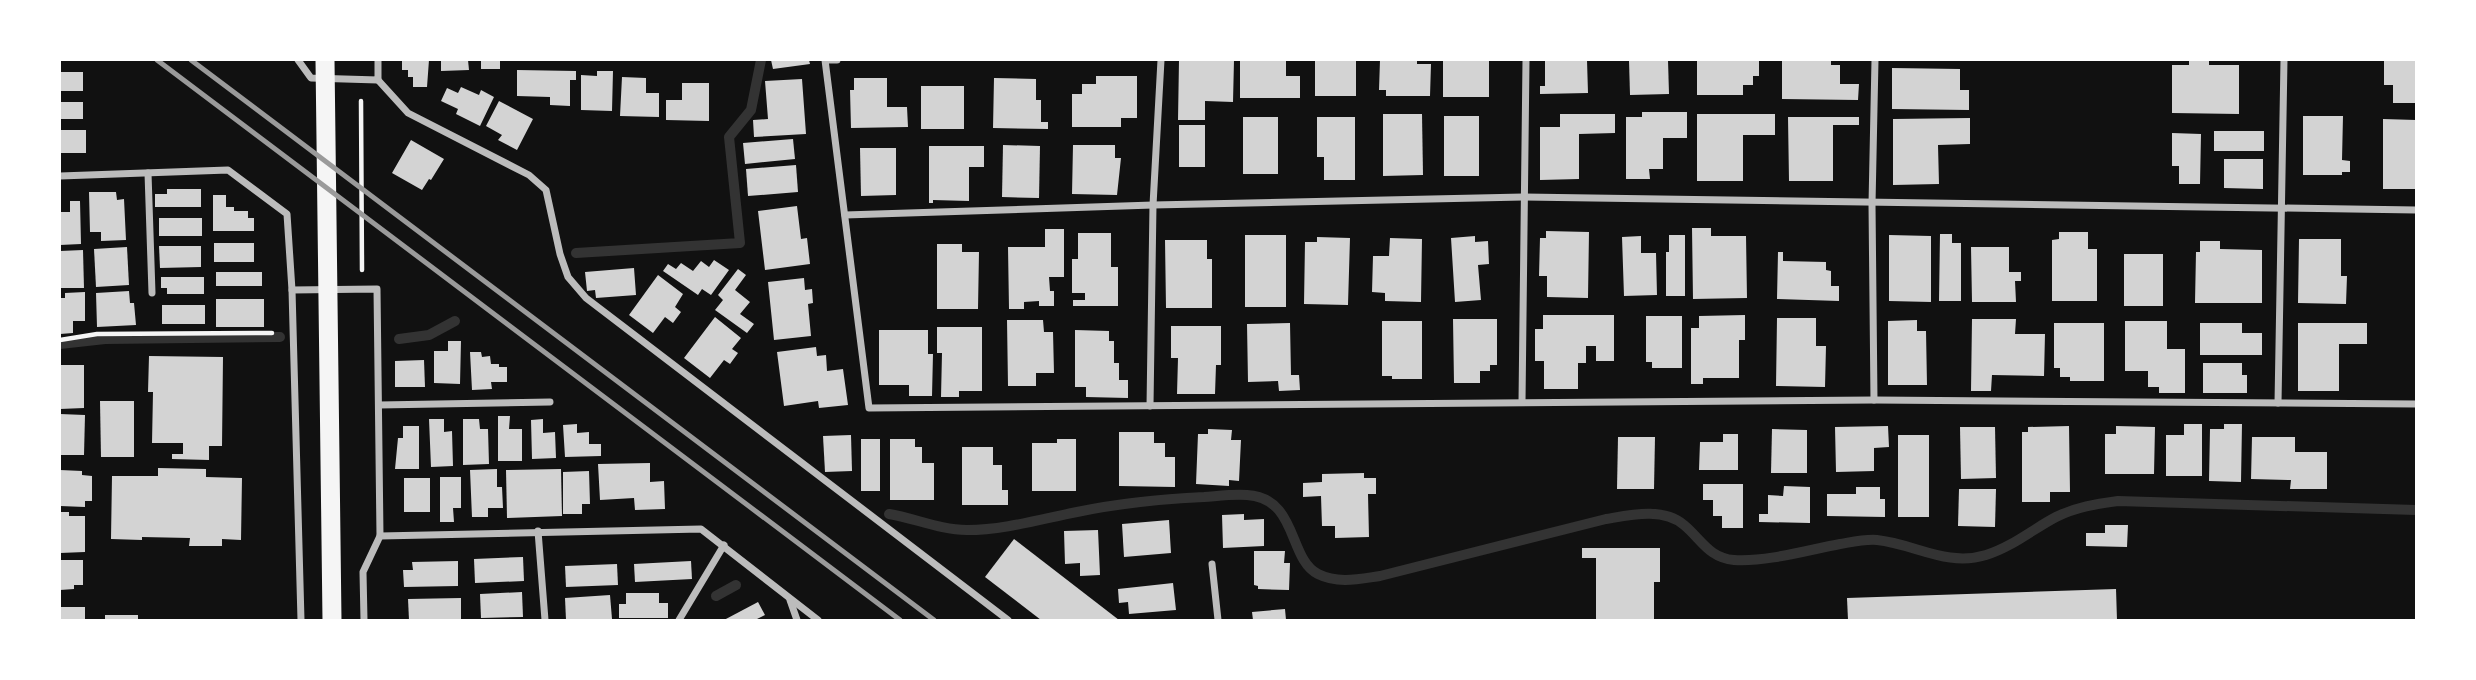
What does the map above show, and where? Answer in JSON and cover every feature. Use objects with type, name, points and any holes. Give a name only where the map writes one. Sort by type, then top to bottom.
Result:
[{"type":"highway","points":[[325,60],[332,621]]},
{"type":"street","points":[[298,60],[311,78],[378,80]]},
{"type":"street","points":[[378,60],[378,80],[408,113],[529,175],[546,190],[560,254],[568,276],[586,298],[1008,621]]},
{"type":"street","points":[[836,60],[825,60],[869,408],[1874,400],[2417,404]]},
{"type":"street","points":[[1150,406],[1153,205],[1161,60]]},
{"type":"street","points":[[1522,402],[1526,60]]},
{"type":"street","points":[[1874,400],[1872,204],[1875,60]]},
{"type":"street","points":[[2278,403],[2284,60]]},
{"type":"street","points":[[60,176],[228,170],[287,214],[292,290],[301,621]]},
{"type":"street","points":[[148,173],[152,293]]},
{"type":"street","points":[[845,215],[1523,197],[2417,210]]},
{"type":"street","points":[[292,290],[377,289],[380,536],[363,572],[364,621]]},
{"type":"street","points":[[379,405],[550,402]]},
{"type":"street","points":[[380,536],[701,529],[818,621]]},
{"type":"street","points":[[538,531],[545,621]]},
{"type":"street","points":[[679,621],[724,545]]},
{"type":"street","points":[[1212,564],[1218,621]]},
{"type":"street","points":[[790,600],[797,621]]},
{"type":"path","points":[[60,340],[97,334],[292,333]]},
{"type":"building","points":[[402,60],[429,60],[427,87],[413,87],[413,77],[408,77],[408,70],[402,70]]},
{"type":"building","points":[[441,60],[468,60],[469,70],[441,71]]},
{"type":"building","points":[[481,60],[500,60],[500,69],[481,69]]},
{"type":"building","points":[[771,60],[809,60],[810,64],[773,69]]},
{"type":"building","points":[[1179,60],[1234,60],[1233,102],[1205,101],[1205,120],[1178,120]]},
{"type":"building","points":[[1240,60],[1286,60],[1286,76],[1300,76],[1300,98],[1240,98]]},
{"type":"building","points":[[1315,60],[1356,60],[1356,96],[1315,96]]},
{"type":"building","points":[[1380,60],[1417,60],[1417,64],[1431,64],[1430,96],[1386,96],[1386,90],[1379,90]]},
{"type":"building","points":[[1443,60],[1489,60],[1489,97],[1443,97]]},
{"type":"building","points":[[1545,60],[1587,60],[1588,93],[1540,94],[1540,86],[1545,86]]},
{"type":"building","points":[[1629,60],[1668,60],[1669,94],[1630,95]]},
{"type":"building","points":[[1697,60],[1759,60],[1759,76],[1753,76],[1753,85],[1743,85],[1743,95],[1697,95]]},
{"type":"building","points":[[1782,60],[1831,60],[1831,65],[1840,65],[1840,84],[1859,84],[1858,100],[1782,99]]},
{"type":"building","points":[[2384,60],[2416,60],[2416,103],[2393,103],[2393,85],[2384,85]]},
{"type":"building","points":[[2189,61],[2209,61],[2209,65],[2239,65],[2239,114],[2172,113],[2172,65],[2189,65]]},
{"type":"building","points":[[1892,68],[1960,69],[1960,90],[1969,90],[1969,110],[1892,109]]},
{"type":"building","points":[[517,70],[576,71],[576,80],[570,80],[570,106],[550,105],[550,97],[517,96]]},
{"type":"building","points":[[597,71],[613,71],[612,111],[581,110],[581,75],[597,76]]},
{"type":"building","points":[[60,72],[83,72],[83,91],[60,91]]},
{"type":"building","points":[[1096,76],[1137,76],[1137,118],[1121,118],[1121,127],[1072,127],[1072,94],[1082,94],[1082,84],[1096,84]]},
{"type":"building","points":[[622,77],[646,78],[646,93],[659,93],[659,117],[620,116]]},
{"type":"building","points":[[854,78],[887,78],[887,107],[907,107],[908,127],[851,128],[850,90],[854,90]]},
{"type":"building","points":[[994,78],[1036,79],[1036,100],[1041,100],[1041,122],[1048,122],[1048,129],[993,128]]},
{"type":"building","points":[[802,79],[806,134],[754,137],[753,120],[768,119],[765,81]]},
{"type":"building","points":[[682,83],[709,83],[709,121],[666,120],[666,100],[682,100]]},
{"type":"building","points":[[921,86],[964,86],[964,129],[921,129]]},
{"type":"building","points":[[461,87],[479,95],[481,90],[494,97],[480,126],[456,114],[458,109],[441,101],[447,88],[458,93]]},
{"type":"building","points":[[499,101],[533,119],[517,150],[498,140],[502,135],[486,126]]},
{"type":"building","points":[[60,102],[83,102],[83,119],[60,119]]},
{"type":"building","points":[[1642,112],[1687,112],[1687,138],[1663,138],[1663,169],[1649,169],[1650,179],[1626,179],[1626,117],[1642,117]]},
{"type":"building","points":[[1383,114],[1422,114],[1423,175],[1383,176]]},
{"type":"building","points":[[1560,114],[1615,114],[1615,133],[1579,134],[1579,179],[1540,180],[1540,127],[1560,127]]},
{"type":"building","points":[[1697,114],[1775,114],[1775,135],[1743,135],[1743,181],[1697,181]]},
{"type":"building","points":[[1444,116],[1479,116],[1479,176],[1444,176]]},
{"type":"building","points":[[2303,116],[2343,116],[2342,160],[2350,161],[2350,172],[2342,172],[2342,175],[2303,175]]},
{"type":"building","points":[[1243,117],[1278,117],[1278,174],[1243,174]]},
{"type":"building","points":[[1317,117],[1355,117],[1355,180],[1324,180],[1324,157],[1317,157]]},
{"type":"building","points":[[1788,117],[1859,117],[1859,125],[1833,125],[1833,181],[1789,181]]},
{"type":"building","points":[[1970,118],[1970,144],[1938,145],[1939,184],[1893,185],[1893,119]]},
{"type":"building","points":[[2383,119],[2416,120],[2416,189],[2383,189]]},
{"type":"building","points":[[1179,125],[1205,125],[1205,167],[1179,167]]},
{"type":"building","points":[[60,130],[86,130],[86,153],[60,153]]},
{"type":"building","points":[[2214,131],[2264,131],[2264,151],[2214,151]]},
{"type":"building","points":[[2172,133],[2201,134],[2200,184],[2179,184],[2179,166],[2172,166]]},
{"type":"building","points":[[793,139],[795,159],[745,164],[743,143]]},
{"type":"building","points":[[411,140],[444,159],[422,190],[392,173]]},
{"type":"building","points":[[1003,145],[1040,146],[1039,198],[1002,197]]},
{"type":"building","points":[[1073,145],[1115,145],[1115,158],[1121,158],[1117,195],[1072,194]]},
{"type":"building","points":[[929,146],[984,146],[984,167],[969,167],[969,201],[933,200],[933,203],[929,203]]},
{"type":"building","points":[[860,148],[896,148],[896,195],[861,196]]},
{"type":"building","points":[[2224,159],[2263,159],[2263,189],[2224,188]]},
{"type":"building","points":[[796,165],[798,192],[748,196],[746,169]]},
{"type":"building","points":[[167,189],[201,189],[201,207],[155,207],[155,194],[167,194]]},
{"type":"building","points":[[89,192],[116,192],[117,200],[124,199],[126,240],[101,241],[101,232],[90,232]]},
{"type":"building","points":[[213,195],[226,195],[226,207],[234,207],[234,211],[248,211],[248,218],[254,218],[254,231],[213,231]]},
{"type":"building","points":[[70,201],[80,201],[81,244],[60,245],[60,212],[70,212]]},
{"type":"building","points":[[797,206],[801,239],[807,238],[810,264],[765,270],[758,211]]},
{"type":"building","points":[[159,218],[202,218],[202,236],[159,236]]},
{"type":"building","points":[[1692,228],[1711,228],[1711,236],[1746,236],[1747,298],[1693,299]]},
{"type":"building","points":[[1045,229],[1064,229],[1064,277],[1049,277],[1050,291],[1054,291],[1054,306],[1039,306],[1039,301],[1024,302],[1024,309],[1009,309],[1008,247],[1045,247]]},
{"type":"building","points":[[1546,231],[1589,232],[1588,298],[1547,297],[1547,276],[1539,276],[1540,238],[1546,238]]},
{"type":"building","points":[[2059,232],[2088,232],[2088,249],[2097,249],[2097,301],[2052,301],[2052,240],[2059,239]]},
{"type":"building","points":[[1078,233],[1111,233],[1111,267],[1118,267],[1118,306],[1073,306],[1073,300],[1085,300],[1085,293],[1072,293],[1072,259],[1078,259]]},
{"type":"building","points":[[1940,234],[1952,234],[1952,243],[1961,243],[1961,301],[1939,301]]},
{"type":"building","points":[[1245,235],[1286,235],[1286,307],[1245,307]]},
{"type":"building","points":[[1669,235],[1685,235],[1685,296],[1666,296],[1666,252],[1669,252]]},
{"type":"building","points":[[1889,235],[1931,236],[1931,302],[1889,301]]},
{"type":"building","points":[[1475,236],[1475,242],[1488,241],[1489,264],[1478,265],[1481,300],[1455,302],[1451,238]]},
{"type":"building","points":[[1641,236],[1641,253],[1656,253],[1657,295],[1624,296],[1622,237]]},
{"type":"building","points":[[1317,237],[1350,238],[1348,305],[1304,304],[1305,242],[1317,242]]},
{"type":"building","points":[[1390,238],[1422,239],[1421,302],[1385,301],[1385,293],[1372,292],[1373,256],[1389,256]]},
{"type":"building","points":[[2299,239],[2341,239],[2341,276],[2347,276],[2346,304],[2298,303]]},
{"type":"building","points":[[1165,240],[1207,240],[1207,259],[1212,259],[1212,308],[1166,308]]},
{"type":"building","points":[[2200,241],[2220,241],[2220,249],[2262,250],[2262,303],[2195,303],[2196,252],[2200,252]]},
{"type":"building","points":[[214,243],[254,243],[254,262],[214,262]]},
{"type":"building","points":[[937,244],[962,244],[962,252],[979,252],[978,309],[937,309]]},
{"type":"building","points":[[159,246],[201,246],[201,267],[160,268]]},
{"type":"building","points":[[127,247],[129,285],[96,287],[94,249]]},
{"type":"building","points":[[1971,247],[2009,247],[2009,272],[2021,272],[2021,281],[2015,281],[2016,302],[1972,302]]},
{"type":"building","points":[[83,250],[84,288],[60,288],[60,251]]},
{"type":"building","points":[[1778,252],[1783,252],[1783,261],[1826,262],[1826,270],[1831,271],[1831,286],[1839,286],[1839,301],[1777,299]]},
{"type":"building","points":[[2124,254],[2163,254],[2163,306],[2124,306]]},
{"type":"building","points":[[714,260],[729,270],[711,295],[702,289],[698,295],[663,271],[668,264],[676,269],[681,263],[693,271],[701,261],[709,267]]},
{"type":"building","points":[[634,268],[636,295],[596,298],[595,290],[587,291],[585,272]]},
{"type":"building","points":[[738,269],[746,275],[735,290],[750,302],[740,314],[754,324],[747,333],[715,310],[723,300],[718,295]]},
{"type":"building","points":[[216,272],[262,272],[262,286],[216,286]]},
{"type":"building","points":[[658,275],[683,294],[675,307],[681,312],[673,323],[665,317],[653,333],[629,315]]},
{"type":"building","points":[[161,277],[204,277],[204,294],[167,294],[167,288],[161,288]]},
{"type":"building","points":[[804,278],[805,290],[812,289],[813,303],[808,304],[811,336],[774,340],[768,282]]},
{"type":"building","points":[[129,291],[130,303],[134,303],[136,325],[97,327],[96,293]]},
{"type":"building","points":[[85,292],[85,321],[73,321],[73,333],[60,334],[60,298],[65,298],[65,293]]},
{"type":"building","points":[[216,299],[264,299],[264,327],[216,327]]},
{"type":"building","points":[[162,305],[205,305],[205,324],[162,324]]},
{"type":"building","points":[[1543,315],[1614,315],[1614,361],[1596,361],[1596,346],[1586,346],[1586,363],[1578,363],[1578,389],[1544,389],[1544,361],[1535,361],[1535,329],[1543,329]]},
{"type":"building","points":[[1745,315],[1745,340],[1739,340],[1739,378],[1703,378],[1703,384],[1691,384],[1691,328],[1699,328],[1699,316]]},
{"type":"building","points":[[1646,316],[1682,316],[1682,368],[1652,368],[1652,362],[1646,362]]},
{"type":"building","points":[[715,317],[741,338],[732,349],[738,353],[730,364],[724,360],[710,378],[684,358]]},
{"type":"building","points":[[1777,318],[1816,318],[1816,346],[1826,346],[1825,387],[1776,386]]},
{"type":"building","points":[[1453,319],[1497,319],[1497,365],[1490,365],[1490,371],[1480,371],[1480,383],[1454,383]]},
{"type":"building","points":[[1972,319],[2016,319],[2015,334],[2045,334],[2044,376],[1992,375],[1991,391],[1971,391]]},
{"type":"building","points":[[1007,320],[1043,320],[1044,332],[1053,332],[1054,373],[1036,373],[1036,386],[1008,386]]},
{"type":"building","points":[[1917,320],[1917,331],[1926,331],[1927,385],[1888,385],[1888,321]]},
{"type":"building","points":[[1382,321],[1422,321],[1422,379],[1392,379],[1392,376],[1382,376]]},
{"type":"building","points":[[2125,321],[2167,321],[2167,349],[2185,349],[2185,393],[2159,393],[2159,387],[2148,387],[2148,371],[2125,371]]},
{"type":"building","points":[[1290,323],[1291,375],[1299,375],[1300,390],[1279,391],[1278,381],[1248,382],[1247,324]]},
{"type":"building","points":[[2054,323],[2104,323],[2104,381],[2070,381],[2070,377],[2060,377],[2060,368],[2054,368]]},
{"type":"building","points":[[2200,323],[2242,323],[2242,333],[2262,333],[2262,355],[2200,355]]},
{"type":"building","points":[[2298,323],[2367,323],[2367,344],[2339,344],[2339,391],[2298,391]]},
{"type":"building","points":[[1171,326],[1221,326],[1221,365],[1216,365],[1215,394],[1177,394],[1178,358],[1171,358]]},
{"type":"building","points":[[937,327],[982,327],[982,391],[959,391],[959,397],[941,397],[942,353],[937,353]]},
{"type":"building","points":[[879,330],[928,330],[928,354],[933,354],[932,396],[909,396],[909,385],[879,385]]},
{"type":"building","points":[[1075,330],[1109,331],[1109,341],[1114,341],[1114,363],[1119,363],[1119,380],[1128,380],[1128,398],[1086,397],[1086,387],[1075,387]]},
{"type":"building","points":[[448,341],[461,341],[460,384],[434,383],[434,351],[448,351]]},
{"type":"building","points":[[816,347],[817,356],[826,355],[827,371],[843,369],[848,405],[819,408],[818,401],[784,406],[777,352]]},
{"type":"building","points":[[470,352],[481,352],[482,357],[490,356],[491,364],[507,367],[507,382],[491,382],[492,389],[472,390]]},
{"type":"building","points":[[149,356],[223,357],[222,446],[209,446],[209,460],[172,459],[172,454],[183,454],[183,443],[152,443],[153,392],[148,392]]},
{"type":"building","points":[[424,360],[425,387],[395,387],[395,361]]},
{"type":"building","points":[[2203,363],[2242,363],[2242,375],[2247,375],[2247,393],[2203,393]]},
{"type":"building","points":[[60,365],[84,365],[84,408],[60,409]]},
{"type":"building","points":[[100,401],[134,401],[134,457],[101,457]]},
{"type":"building","points":[[60,414],[85,415],[84,455],[60,455]]},
{"type":"building","points":[[498,416],[510,416],[509,429],[522,429],[522,461],[498,461]]},
{"type":"building","points":[[429,419],[444,419],[444,432],[452,431],[453,466],[431,467]]},
{"type":"building","points":[[463,419],[479,419],[480,429],[488,429],[489,464],[463,465]]},
{"type":"building","points":[[543,419],[543,433],[555,432],[556,458],[532,459],[531,420]]},
{"type":"building","points":[[577,424],[577,433],[589,432],[589,444],[601,444],[601,456],[565,457],[563,425]]},
{"type":"building","points":[[2184,424],[2202,424],[2202,476],[2166,476],[2166,435],[2184,435]]},
{"type":"building","points":[[2224,424],[2242,424],[2241,482],[2209,481],[2210,429],[2224,429]]},
{"type":"building","points":[[403,426],[419,426],[419,469],[395,469],[398,438],[403,438]]},
{"type":"building","points":[[1888,426],[1889,447],[1874,448],[1874,471],[1836,472],[1835,427]]},
{"type":"building","points":[[2069,426],[2070,492],[2050,492],[2050,502],[2022,502],[2022,432],[2028,432],[2028,427]]},
{"type":"building","points":[[2116,426],[2155,427],[2154,474],[2105,474],[2105,434],[2116,434]]},
{"type":"building","points":[[1960,427],[1995,427],[1996,478],[1961,479]]},
{"type":"building","points":[[1208,429],[1232,430],[1231,440],[1241,440],[1239,481],[1229,480],[1229,486],[1196,484],[1198,434],[1208,434]]},
{"type":"building","points":[[1772,429],[1807,430],[1807,473],[1771,473]]},
{"type":"building","points":[[1119,432],[1154,432],[1154,443],[1165,443],[1165,457],[1175,457],[1175,487],[1119,486]]},
{"type":"building","points":[[1723,434],[1738,434],[1738,470],[1699,470],[1700,442],[1723,442]]},
{"type":"building","points":[[851,435],[852,471],[825,472],[823,436]]},
{"type":"building","points":[[1898,435],[1929,435],[1929,517],[1898,517]]},
{"type":"building","points":[[1618,437],[1655,437],[1654,489],[1617,489]]},
{"type":"building","points":[[2252,437],[2295,437],[2295,452],[2327,452],[2327,489],[2290,489],[2291,480],[2251,479]]},
{"type":"building","points":[[861,439],[880,439],[880,491],[861,491]]},
{"type":"building","points":[[890,439],[915,439],[915,447],[922,447],[922,463],[934,463],[934,500],[890,500]]},
{"type":"building","points":[[1057,439],[1076,439],[1076,491],[1032,491],[1032,443],[1057,443]]},
{"type":"building","points":[[962,447],[993,447],[993,465],[1002,465],[1002,490],[1008,490],[1008,505],[962,505]]},
{"type":"building","points":[[650,463],[650,482],[664,481],[665,509],[635,510],[634,498],[600,500],[598,464]]},
{"type":"building","points":[[158,468],[206,469],[206,477],[242,478],[241,540],[222,539],[222,546],[189,546],[190,538],[111,539],[112,476],[158,476]]},
{"type":"building","points":[[497,469],[497,487],[502,487],[503,508],[488,508],[488,517],[472,517],[470,470]]},
{"type":"building","points":[[561,469],[562,516],[507,518],[506,470]]},
{"type":"building","points":[[60,470],[82,471],[82,475],[92,476],[92,501],[85,501],[85,507],[60,506]]},
{"type":"building","points":[[589,471],[590,504],[582,504],[582,514],[563,514],[563,472]]},
{"type":"building","points":[[1364,473],[1364,478],[1376,478],[1376,494],[1368,494],[1369,537],[1335,538],[1335,526],[1322,526],[1321,496],[1303,497],[1303,483],[1322,482],[1322,474]]},
{"type":"building","points":[[440,477],[461,477],[461,508],[453,508],[454,522],[440,522]]},
{"type":"building","points":[[404,478],[430,478],[430,512],[404,512]]},
{"type":"building","points":[[1703,484],[1743,484],[1743,528],[1722,528],[1722,516],[1713,516],[1713,500],[1703,500]]},
{"type":"building","points":[[1784,486],[1810,487],[1810,523],[1759,522],[1759,514],[1768,514],[1768,495],[1783,496]]},
{"type":"building","points":[[1856,487],[1880,487],[1880,499],[1885,499],[1885,517],[1827,516],[1827,494],[1856,494]]},
{"type":"building","points":[[1959,489],[1996,489],[1995,527],[1958,526]]},
{"type":"building","points":[[60,512],[69,512],[69,516],[85,516],[85,552],[60,553]]},
{"type":"building","points":[[1244,514],[1244,520],[1264,519],[1264,546],[1223,548],[1222,515]]},
{"type":"building","points":[[1169,520],[1171,553],[1124,557],[1122,524]]},
{"type":"building","points":[[2105,525],[2128,525],[2127,547],[2086,546],[2086,533],[2105,533]]},
{"type":"building","points":[[1098,530],[1100,575],[1080,576],[1080,563],[1065,564],[1064,531]]},
{"type":"building","points":[[1014,539],[1119,620],[1041,620],[985,577]]},
{"type":"building","points":[[1582,548],[1660,548],[1660,582],[1654,582],[1654,620],[1596,620],[1596,558],[1582,558]]},
{"type":"building","points":[[1254,551],[1285,551],[1284,563],[1290,563],[1289,590],[1258,589],[1258,586],[1254,585]]},
{"type":"building","points":[[523,557],[524,581],[475,583],[474,559]]},
{"type":"building","points":[[60,560],[83,560],[83,585],[60,590]]},
{"type":"building","points":[[458,561],[458,586],[404,587],[403,570],[413,570],[412,562]]},
{"type":"building","points":[[691,561],[692,579],[635,582],[634,564]]},
{"type":"building","points":[[617,564],[618,585],[566,587],[565,566]]},
{"type":"building","points":[[1173,583],[1176,610],[1129,614],[1128,602],[1119,603],[1118,589]]},
{"type":"building","points":[[2116,589],[2117,620],[1848,620],[1847,598]]},
{"type":"building","points":[[522,592],[523,617],[481,618],[480,594]]},
{"type":"building","points":[[626,593],[659,593],[659,603],[668,603],[668,618],[619,618],[619,604],[626,604]]},
{"type":"building","points":[[610,595],[612,619],[566,620],[565,598]]},
{"type":"building","points":[[461,598],[461,620],[409,620],[408,599]]},
{"type":"building","points":[[758,602],[765,615],[755,620],[724,620]]},
{"type":"building","points":[[60,607],[85,607],[85,620],[60,620]]},
{"type":"building","points":[[1285,609],[1286,620],[1253,620],[1252,612]]},
{"type":"building","points":[[105,615],[138,615],[138,620],[105,620]]},
{"type":"waterway","points":[[576,253],[740,243],[729,137],[751,110],[761,60]]},
{"type":"waterway","points":[[399,339],[429,335],[455,321]]},
{"type":"waterway","points":[[60,344],[105,339],[280,337]]},
{"type":"waterway","points":[[889,514],[947,528],[981,530],[1125,504],[1247,495],[1263,499],[1275,506],[1284,517],[1308,566],[1326,577],[1349,580],[1380,576],[1606,519],[1636,514],[1656,514],[1676,519],[1718,556],[1747,560],[1872,540],[1891,542],[1944,557],[1972,558],[2005,547],[2064,514],[2086,506],[2118,501],[2416,510]]},
{"type":"waterway","points":[[716,596],[736,585]]},
{"type":"railway","points":[[157,60],[900,620]]},
{"type":"railway","points":[[191,60],[934,620]]}]
